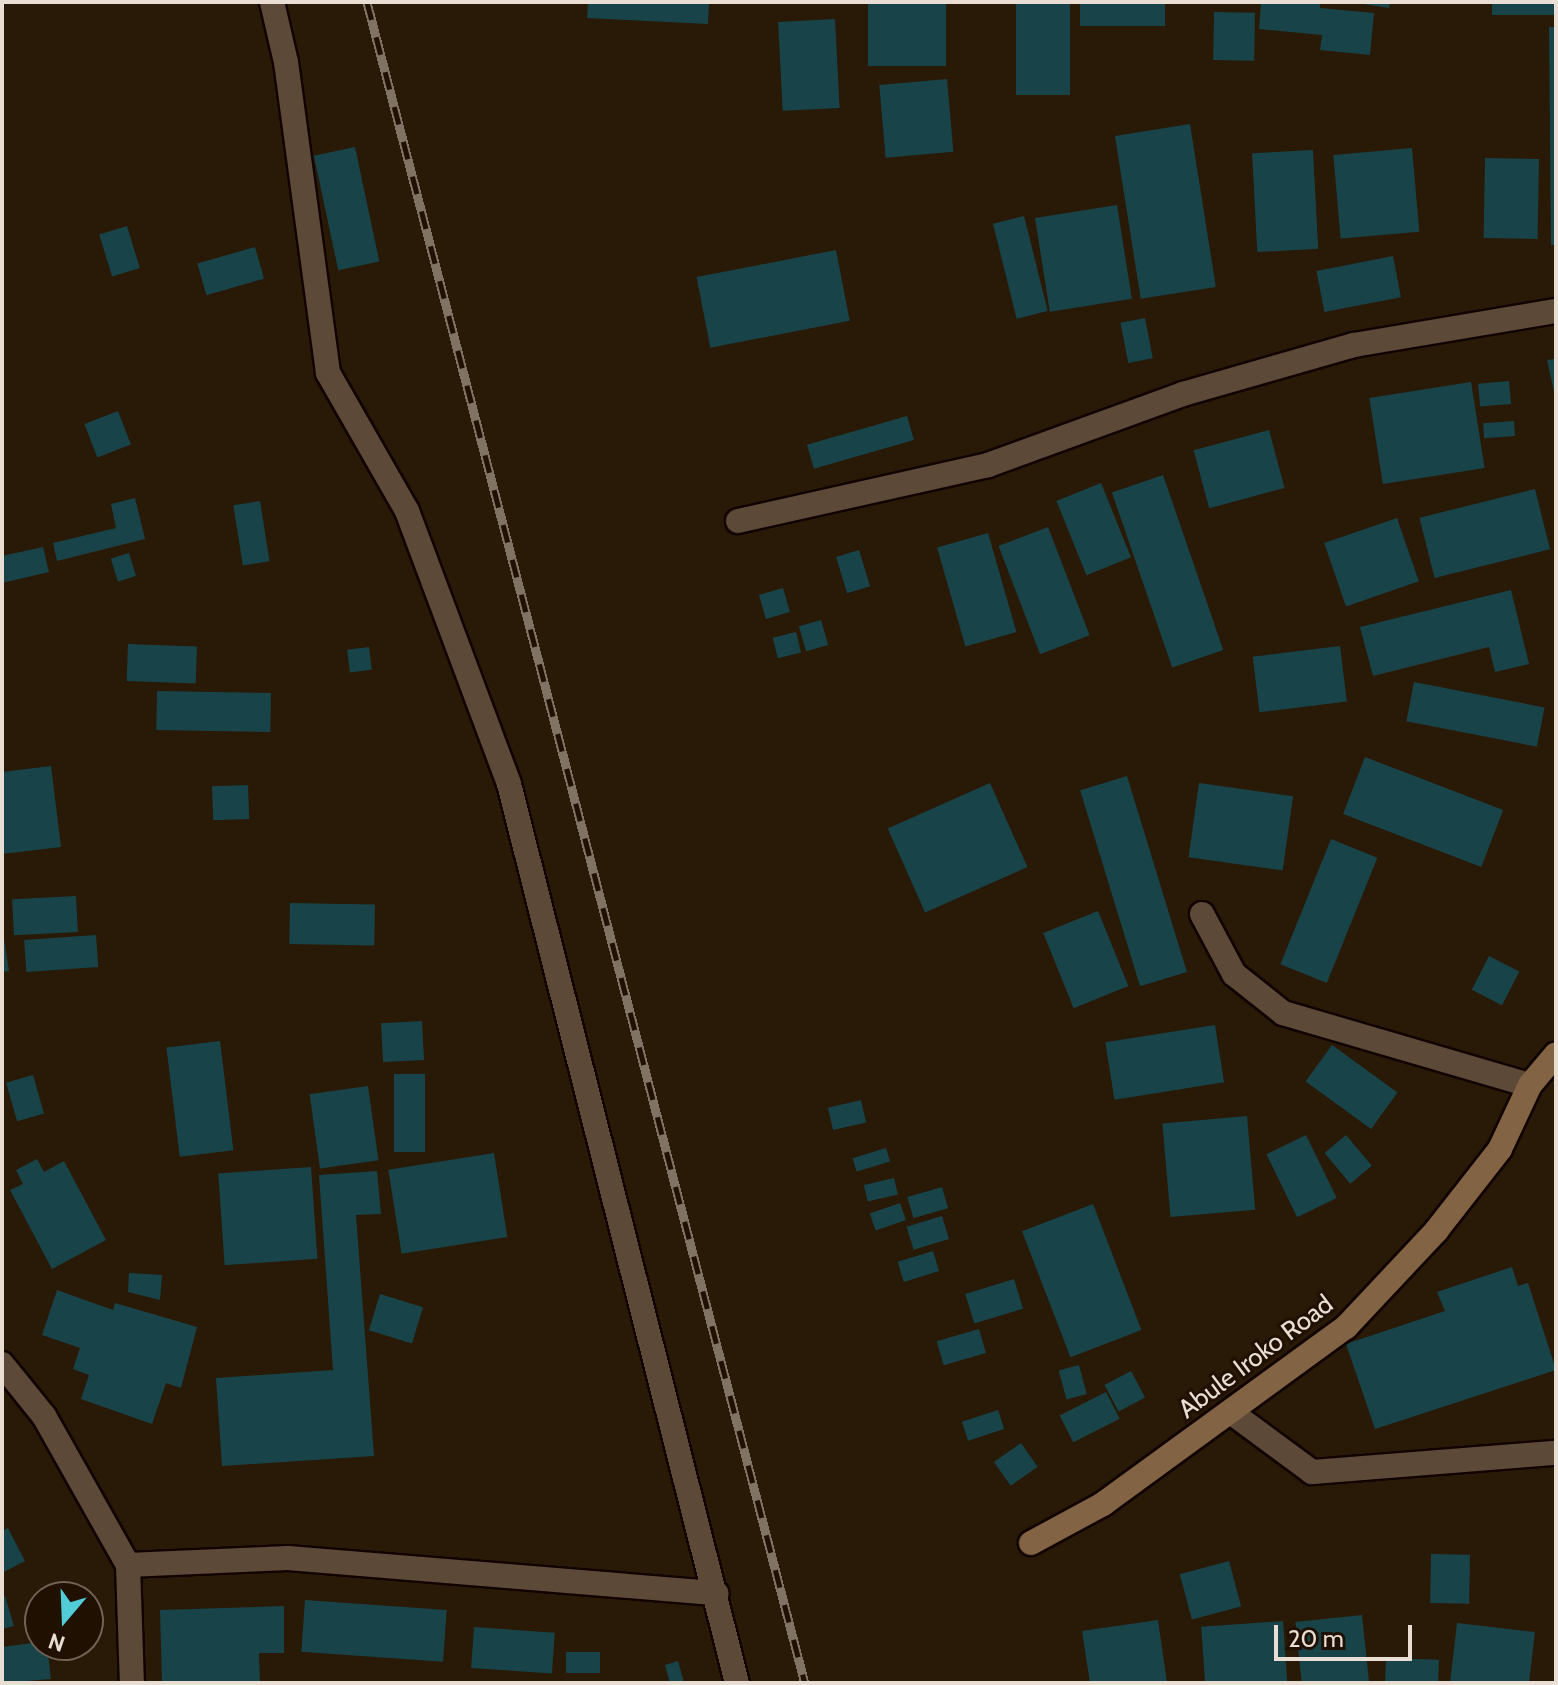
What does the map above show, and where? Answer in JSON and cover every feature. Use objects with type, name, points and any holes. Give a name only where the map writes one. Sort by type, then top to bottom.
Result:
[{"type":"street","points":[[272,2],[286,62],[328,373],[407,511],[509,784],[717,1593],[737,1683]]},
{"type":"street","points":[[738,521],[988,465],[1183,394],[1354,345],[1556,311]]},
{"type":"street","points":[[1202,914],[1234,974],[1283,1013],[1530,1085]]},
{"type":"street","name":"Abule Iroko Road","points":[[1031,1543],[1103,1504],[1346,1327],[1436,1231],[1500,1149],[1530,1085],[1556,1054]]},
{"type":"street","points":[[2,1364],[44,1416],[128,1565],[132,1683]]},
{"type":"street","points":[[1232,1413],[1312,1472],[1556,1453]]},
{"type":"street","points":[[128,1565],[288,1558],[717,1593]]},
{"type":"building","points":[[588,2],[709,2],[708,24],[587,18]]},
{"type":"building","points":[[868,2],[946,2],[946,66],[868,66]]},
{"type":"building","points":[[1016,2],[1070,2],[1070,95],[1016,95]]},
{"type":"building","points":[[1080,2],[1165,2],[1165,26],[1080,26]]},
{"type":"building","points":[[1261,2],[1320,2],[1320,8],[1374,13],[1370,55],[1320,50],[1322,35],[1259,29]]},
{"type":"building","points":[[1351,2],[1390,2],[1389,8]]},
{"type":"building","points":[[1492,2],[1556,2],[1556,15],[1492,15]]},
{"type":"building","points":[[1214,12],[1255,13],[1254,61],[1213,60]]},
{"type":"building","points":[[835,19],[840,108],[783,111],[778,22]]},
{"type":"building","points":[[1549,27],[1556,27],[1556,245],[1551,245]]},
{"type":"building","points":[[947,79],[953,152],[886,158],[879,85]]},
{"type":"building","points":[[1190,124],[1216,287],[1141,299],[1115,136]]},
{"type":"building","points":[[355,147],[379,261],[338,270],[314,156]]},
{"type":"building","points":[[1412,148],[1419,232],[1341,239],[1333,155]]},
{"type":"building","points":[[1313,150],[1318,249],[1257,252],[1252,153]]},
{"type":"building","points":[[1485,158],[1539,159],[1538,239],[1484,238]]},
{"type":"building","points":[[1117,205],[1132,299],[1050,312],[1035,218]]},
{"type":"building","points":[[1024,216],[1048,311],[1017,319],[993,224]]},
{"type":"building","points":[[127,226],[140,268],[112,277],[99,234]]},
{"type":"building","points":[[255,247],[264,279],[206,295],[197,264]]},
{"type":"building","points":[[836,250],[850,321],[710,348],[697,277]]},
{"type":"building","points":[[1393,256],[1401,297],[1324,312],[1316,271]]},
{"type":"building","points":[[1145,318],[1153,358],[1128,363],[1120,323]]},
{"type":"building","points":[[1556,359],[1556,396],[1555,396],[1547,360]]},
{"type":"building","points":[[1509,381],[1511,404],[1480,407],[1478,384]]},
{"type":"building","points":[[1471,382],[1485,468],[1383,484],[1369,398]]},
{"type":"building","points":[[118,411],[131,445],[97,458],[84,424]]},
{"type":"building","points":[[907,416],[914,440],[814,469],[807,445]]},
{"type":"building","points":[[1514,421],[1515,436],[1484,438],[1483,423]]},
{"type":"building","points":[[1269,430],[1285,488],[1209,508],[1194,450]]},
{"type":"building","points":[[1163,475],[1223,650],[1172,668],[1112,493]]},
{"type":"building","points":[[1101,483],[1131,557],[1086,575],[1056,501]]},
{"type":"building","points":[[1535,489],[1550,549],[1435,578],[1420,518]]},
{"type":"building","points":[[135,498],[145,539],[57,561],[53,543],[116,528],[111,504]]},
{"type":"building","points":[[260,501],[270,561],[243,565],[233,505]]},
{"type":"building","points":[[1397,518],[1419,581],[1346,606],[1324,543]]},
{"type":"building","points":[[1048,527],[1090,635],[1040,654],[999,546]]},
{"type":"building","points":[[988,533],[1016,632],[965,647],[937,548]]},
{"type":"building","points":[[43,547],[49,572],[2,583],[2,556]]},
{"type":"building","points":[[859,550],[870,586],[847,593],[836,557]]},
{"type":"building","points":[[129,553],[136,576],[118,582],[111,559]]},
{"type":"building","points":[[783,588],[790,612],[766,619],[759,595]]},
{"type":"building","points":[[1511,590],[1529,664],[1495,672],[1489,647],[1373,676],[1360,627]]},
{"type":"building","points":[[821,620],[828,645],[806,651],[799,626]]},
{"type":"building","points":[[796,632],[801,652],[778,658],[773,638]]},
{"type":"building","points":[[128,644],[197,646],[196,683],[127,681]]},
{"type":"building","points":[[1340,646],[1347,702],[1259,712],[1253,657]]},
{"type":"building","points":[[369,647],[372,670],[350,673],[347,650]]},
{"type":"building","points":[[1414,682],[1545,707],[1537,747],[1406,721]]},
{"type":"building","points":[[157,691],[271,693],[270,732],[156,730]]},
{"type":"building","points":[[1365,757],[1503,810],[1481,867],[1343,814]]},
{"type":"building","points":[[51,766],[61,847],[2,854],[2,772]]},
{"type":"building","points":[[1127,776],[1187,972],[1140,986],[1080,790]]},
{"type":"building","points":[[990,783],[1027,867],[925,913],[888,829]]},
{"type":"building","points":[[1199,783],[1293,796],[1283,870],[1189,857]]},
{"type":"building","points":[[248,785],[249,819],[213,820],[212,786]]},
{"type":"building","points":[[1331,839],[1377,858],[1327,983],[1280,964]]},
{"type":"building","points":[[76,896],[78,932],[14,935],[12,899]]},
{"type":"building","points":[[290,903],[375,904],[374,945],[289,944]]},
{"type":"building","points":[[1098,911],[1128,986],[1074,1008],[1043,933]]},
{"type":"building","points":[[96,935],[98,967],[26,972],[24,940]]},
{"type":"building","points":[[2,940],[9,971],[2,972]]},
{"type":"building","points":[[1489,956],[1519,971],[1502,1005],[1472,990]]},
{"type":"building","points":[[422,1021],[424,1060],[383,1062],[381,1023]]},
{"type":"building","points":[[1215,1025],[1224,1082],[1114,1100],[1105,1042]]},
{"type":"building","points":[[220,1041],[233,1150],[180,1157],[166,1048]]},
{"type":"building","points":[[1332,1045],[1398,1093],[1371,1129],[1306,1081]]},
{"type":"building","points":[[394,1074],[425,1074],[425,1152],[394,1152]]},
{"type":"building","points":[[33,1075],[44,1113],[17,1121],[6,1083]]},
{"type":"building","points":[[368,1086],[378,1160],[320,1168],[310,1094]]},
{"type":"building","points":[[861,1100],[866,1122],[833,1130],[828,1108]]},
{"type":"building","points":[[1247,1116],[1255,1210],[1171,1217],[1162,1123]]},
{"type":"building","points":[[1306,1135],[1337,1198],[1297,1217],[1266,1154]]},
{"type":"building","points":[[1346,1135],[1372,1166],[1350,1184],[1325,1153]]},
{"type":"building","points":[[886,1148],[890,1161],[857,1172],[853,1158]]},
{"type":"building","points":[[494,1153],[507,1237],[402,1254],[388,1170]]},
{"type":"building","points":[[37,1159],[44,1172],[64,1161],[106,1240],[52,1269],[10,1190],[23,1184],[16,1170]]},
{"type":"building","points":[[311,1167],[317,1259],[225,1265],[218,1173]]},
{"type":"building","points":[[377,1171],[381,1214],[356,1215],[374,1456],[222,1466],[216,1378],[333,1370],[319,1175]]},
{"type":"building","points":[[894,1178],[898,1195],[868,1202],[864,1185]]},
{"type":"building","points":[[942,1187],[948,1208],[913,1218],[907,1197]]},
{"type":"building","points":[[900,1203],[906,1220],[876,1230],[870,1213]]},
{"type":"building","points":[[1093,1204],[1141,1330],[1070,1357],[1022,1231]]},
{"type":"building","points":[[942,1216],[949,1239],[914,1250],[907,1227]]},
{"type":"building","points":[[933,1251],[939,1271],[904,1282],[898,1262]]},
{"type":"building","points":[[1512,1267],[1518,1286],[1528,1283],[1556,1370],[1375,1429],[1346,1344],[1445,1311],[1437,1292]]},
{"type":"building","points":[[129,1273],[162,1275],[160,1300],[128,1292]]},
{"type":"building","points":[[1014,1279],[1023,1309],[974,1324],[965,1294]]},
{"type":"building","points":[[57,1290],[113,1310],[115,1303],[197,1327],[181,1388],[166,1383],[152,1424],[81,1399],[89,1375],[73,1369],[80,1348],[42,1335]]},
{"type":"building","points":[[380,1294],[423,1307],[412,1343],[369,1330]]},
{"type":"building","points":[[979,1329],[986,1353],[944,1365],[937,1341]]},
{"type":"building","points":[[1079,1365],[1087,1394],[1066,1399],[1059,1370]]},
{"type":"building","points":[[1131,1371],[1145,1397],[1119,1412],[1105,1385]]},
{"type":"building","points":[[1106,1392],[1120,1419],[1073,1442],[1060,1416]]},
{"type":"building","points":[[998,1410],[1004,1429],[968,1441],[962,1422]]},
{"type":"building","points":[[1021,1443],[1038,1467],[1011,1486],[994,1462]]},
{"type":"building","points":[[8,1528],[25,1561],[2,1573],[2,1531]]},
{"type":"building","points":[[1431,1554],[1470,1555],[1469,1604],[1430,1603]]},
{"type":"building","points":[[1229,1561],[1241,1606],[1192,1620],[1180,1574]]},
{"type":"building","points":[[5,1596],[14,1626],[2,1629],[2,1597]]},
{"type":"building","points":[[305,1600],[447,1610],[443,1662],[301,1652]]},
{"type":"building","points":[[284,1606],[284,1653],[259,1653],[260,1683],[162,1683],[160,1610]]},
{"type":"building","points":[[1362,1615],[1369,1683],[1302,1683],[1295,1622]]},
{"type":"building","points":[[1158,1620],[1167,1683],[1090,1683],[1082,1631]]},
{"type":"building","points":[[1283,1621],[1287,1683],[1205,1683],[1201,1627]]},
{"type":"building","points":[[1457,1623],[1535,1632],[1529,1683],[1450,1683]]},
{"type":"building","points":[[474,1627],[555,1633],[552,1674],[471,1668]]},
{"type":"building","points":[[24,1644],[24,1661],[49,1661],[51,1679],[2,1683],[2,1647]]},
{"type":"building","points":[[566,1652],[600,1652],[600,1673],[566,1673]]},
{"type":"building","points":[[1386,1658],[1439,1660],[1438,1683],[1385,1683]]},
{"type":"building","points":[[678,1661],[684,1683],[670,1683],[665,1665]]},
{"type":"railway","points":[[367,2],[805,1683]]}]
